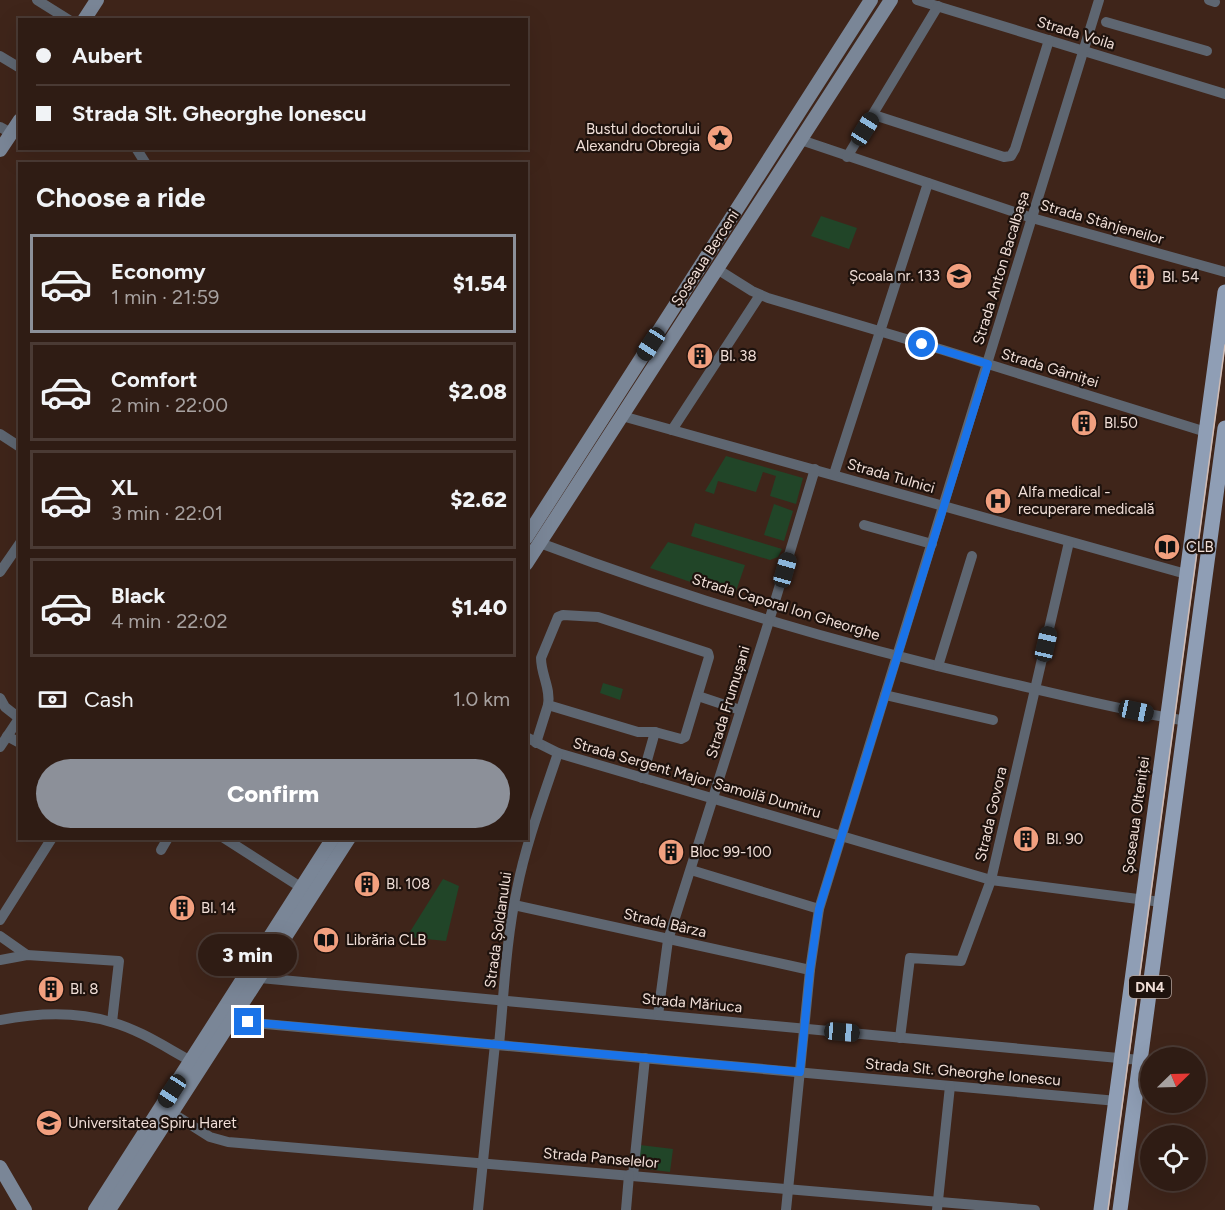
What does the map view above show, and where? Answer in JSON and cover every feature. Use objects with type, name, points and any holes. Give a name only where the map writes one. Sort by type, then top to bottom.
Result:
[{"type":"main road","points":[[85,18],[97,0]]},
{"type":"main road","name":"Șoseaua Berceni","points":[[528,557],[533,541],[679,301],[871,0]]},
{"type":"main road","name":"Șoseaua Berceni","points":[[533,541],[622,416],[891,0]]},
{"type":"main road","points":[[0,150],[5,130],[18,121]]},
{"type":"main road","points":[[765,166],[778,174]]},
{"type":"main road","name":"Șoseaua Olteniței","points":[[1101,1210],[1225,292]]},
{"type":"main road","points":[[679,301],[692,308]]},
{"type":"main road","points":[[1224,444],[1225,428]]},
{"type":"main road","name":"DN4","points":[[1142,1047],[1224,444]]},
{"type":"main road","points":[[110,1210],[167,1110],[191,1061],[332,840]]},
{"type":"main road","points":[[95,1210],[232,1021],[348,840]]},
{"type":"main road","name":"DN4","points":[[1120,1210],[1140,1060]]},
{"type":"main road","points":[[0,1167],[25,1210]]},
{"type":"main road","points":[[88,1210],[106,1192]]},
{"type":"street","points":[[37,0],[66,18]]},
{"type":"street","name":"Strada Voila","points":[[917,0],[1225,94]]},
{"type":"street","name":"Strada Anton Bacalbașa","points":[[786,1210],[810,970],[819,909],[1099,0]]},
{"type":"street","points":[[847,156],[938,6]]},
{"type":"street","name":"Strada Voila","points":[[1106,22],[1207,51]]},
{"type":"street","points":[[874,114],[1008,157],[1016,148],[1048,40]]},
{"type":"street","points":[[0,56],[18,67]]},
{"type":"street","name":"Strada Stânjeneilor","points":[[801,140],[1032,218],[1225,272]]},
{"type":"street","points":[[834,474],[928,183]]},
{"type":"street","name":"Strada Gârniței","points":[[717,269],[760,295],[1206,432]]},
{"type":"street","points":[[672,430],[760,295]]},
{"type":"street","name":"Strada Tulnici","points":[[622,416],[1186,574]]},
{"type":"street","points":[[0,434],[18,446]]},
{"type":"street","name":"Strada Frumușani","points":[[658,1015],[668,940],[815,469]]},
{"type":"street","points":[[864,525],[932,544]]},
{"type":"street","name":"Strada Caporal Ion Gheorghe","points":[[533,541],[769,621],[896,656],[1035,689],[1186,721]]},
{"type":"street","name":"Strada Govora","points":[[900,1038],[910,958],[961,961],[991,880],[1070,542]]},
{"type":"street","points":[[0,572],[18,546]]},
{"type":"street","points":[[938,666],[972,556]]},
{"type":"street","points":[[531,740],[548,705],[549,691],[541,658],[558,617],[562,615],[598,617],[705,651],[709,657],[684,738],[655,732],[638,732],[548,705]]},
{"type":"street","points":[[885,695],[993,720]]},
{"type":"street","points":[[698,696],[740,710]]},
{"type":"street","points":[[0,698],[5,707],[18,717]]},
{"type":"street","points":[[0,747],[18,720]]},
{"type":"street","points":[[642,778],[655,732]]},
{"type":"street","points":[[8,736],[18,742]]},
{"type":"street","name":"Strada Sergent Major Samoilă Dumitru","points":[[531,740],[558,753],[991,880],[1161,902]]},
{"type":"street","name":"Strada Șoldanului","points":[[478,1210],[514,905],[526,851],[558,753]]},
{"type":"street","points":[[0,920],[51,840]]},
{"type":"street","points":[[161,850],[167,840]]},
{"type":"street","points":[[227,840],[302,888]]},
{"type":"street","points":[[691,870],[819,909]]},
{"type":"street","name":"Strada Bârza","points":[[514,905],[810,970]]},
{"type":"street","points":[[0,936],[27,955]]},
{"type":"street","points":[[0,960],[27,955],[119,961],[112,1022]]},
{"type":"street","name":"Strada Măriuca","points":[[260,978],[1122,1058]]},
{"type":"street","points":[[0,1020],[56,1014],[85,1016],[112,1022],[141,1034],[191,1061]]},
{"type":"street","name":"Strada Slt. Gheorghe Ionescu","points":[[232,1021],[1117,1101]]},
{"type":"street","points":[[626,1210],[645,1058]]},
{"type":"street","points":[[1122,1058],[1140,1060]]},
{"type":"street","points":[[938,1206],[950,1086]]},
{"type":"street","name":"Strada Panselelor","points":[[167,1110],[222,1142],[788,1189],[938,1206],[1035,1210]]},
{"type":"green space","points":[[821,216],[857,228],[849,249],[811,236]]},
{"type":"green space","points":[[726,456],[803,478],[796,504],[770,496],[776,476],[763,472],[756,492],[718,481],[714,494],[705,491]]},
{"type":"green space","points":[[774,504],[793,511],[784,541],[764,535]]},
{"type":"green space","points":[[695,523],[782,549],[778,557],[770,560],[691,536]]},
{"type":"green space","points":[[668,542],[745,565],[734,597],[650,568]]},
{"type":"green space","points":[[603,683],[623,689],[620,700],[600,693]]},
{"type":"green space","points":[[443,879],[459,886],[446,941],[408,935]]},
{"type":"green space","points":[[640,1145],[673,1149],[670,1172],[638,1168]]},
{"type":"tram line","points":[[1108,1210],[1225,345]]},
{"type":"place","name":"Bustul doctorului Alexandru Obregia","points":[[720,138]]},
{"type":"place","name":"Școala nr. 133","points":[[959,276]]},
{"type":"place","name":"Bl. 54","points":[[1142,277]]},
{"type":"place","name":"Bl. 38","points":[[700,356]]},
{"type":"place","name":"Bl.50","points":[[1084,423]]},
{"type":"place","name":"Alfa medical - recuperare medicală","points":[[998,501]]},
{"type":"place","name":"CLB","points":[[1167,547]]},
{"type":"place","name":"Bl. 90","points":[[1026,839]]},
{"type":"place","name":"Bloc 99-100","points":[[671,852]]},
{"type":"place","name":"Bl. 108","points":[[367,884]]},
{"type":"place","name":"Bl. 14","points":[[182,908]]},
{"type":"place","name":"Librăria CLB","points":[[326,940]]},
{"type":"place","name":"Bl. 8","points":[[51,989]]},
{"type":"place","name":"Universitatea Spiru Haret","points":[[49,1123]]},
{"type":"route","points":[[248,1022],[800,1072],[810,970],[819,909],[988,364],[922,344]]}]
